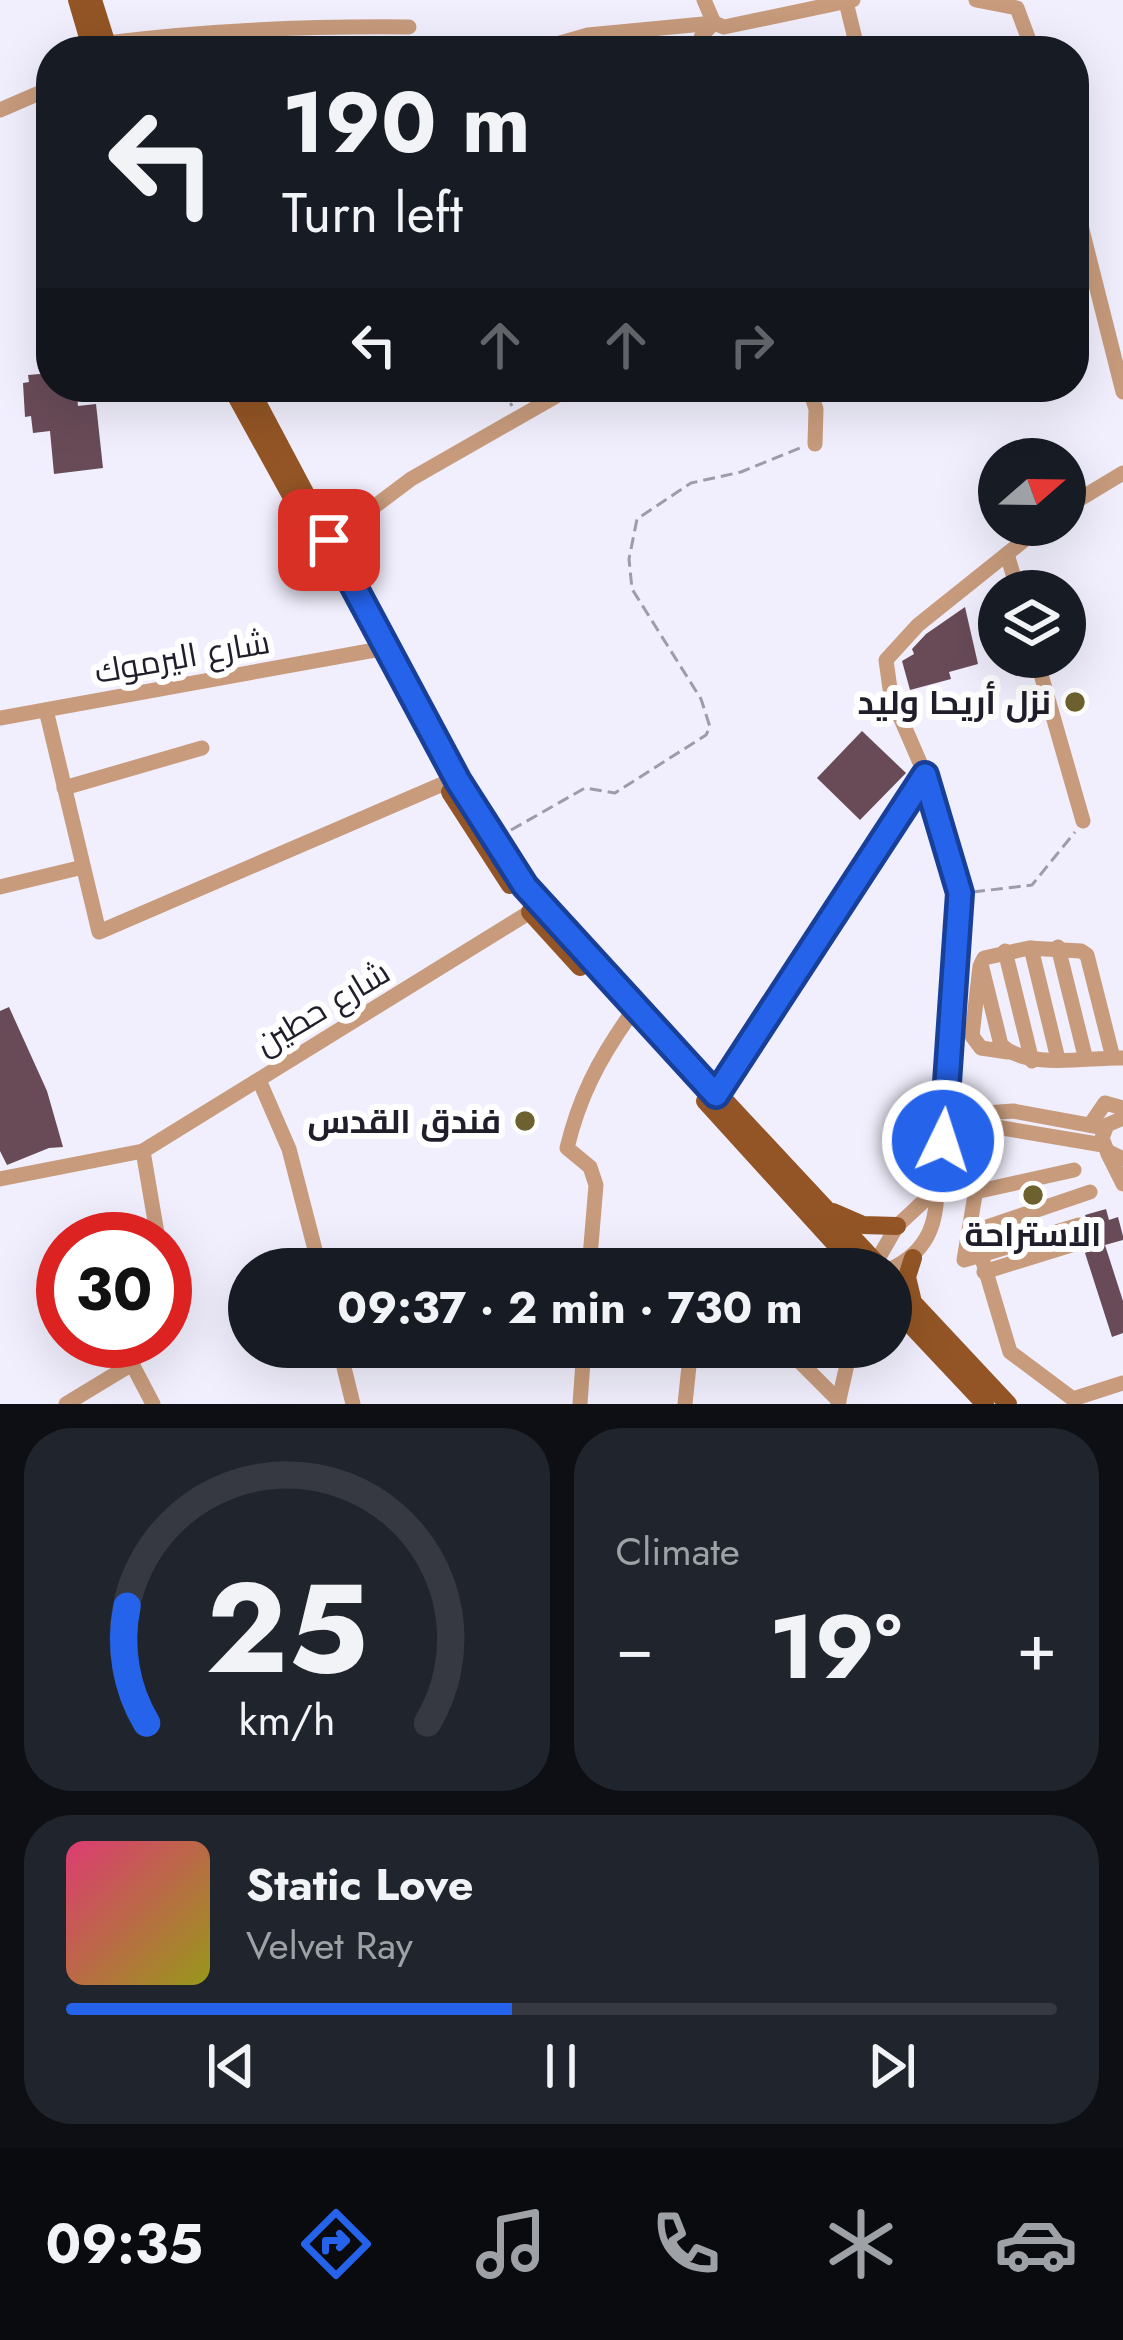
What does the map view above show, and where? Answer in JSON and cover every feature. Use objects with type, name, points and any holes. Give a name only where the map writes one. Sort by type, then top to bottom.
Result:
[{"type":"main road","points":[[77,0],[96,36]]},
{"type":"main road","points":[[93,0],[100,36]]},
{"type":"main road","points":[[239,402],[445,783],[530,912],[856,1248]]},
{"type":"main road","points":[[257,402],[494,840],[547,914],[859,1248]]},
{"type":"main road","points":[[819,1202],[863,1225],[897,1226]]},
{"type":"main road","points":[[913,1258],[907,1276],[913,1303],[1008,1404]]},
{"type":"main road","points":[[912,1326],[985,1404]]},
{"type":"street","points":[[704,0],[713,23]]},
{"type":"street","points":[[976,0],[1021,3],[1029,36]]},
{"type":"street","points":[[584,36],[713,23],[724,27],[792,6],[850,1],[856,36]]},
{"type":"street","points":[[701,36],[713,23]]},
{"type":"street","points":[[183,36],[243,27],[280,32],[316,26],[409,27]]},
{"type":"street","points":[[0,110],[36,94]]},
{"type":"street","points":[[1089,256],[1122,382]]},
{"type":"street","points":[[329,540],[412,479],[546,402]]},
{"type":"street","points":[[814,402],[815,444]]},
{"type":"street","points":[[1086,495],[1123,472]]},
{"type":"street","points":[[913,1258],[934,1221],[960,893],[925,775],[891,696],[886,660],[918,625],[1017,546]]},
{"type":"street","points":[[1007,554],[1012,570]]},
{"type":"street","name":"شارع اليرموك","points":[[0,718],[374,650]]},
{"type":"street","points":[[1042,678],[1083,821]]},
{"type":"street","points":[[46,710],[99,932],[445,783]]},
{"type":"street","points":[[64,788],[202,748]]},
{"type":"street","points":[[716,1095],[925,775]]},
{"type":"street","points":[[0,887],[83,867]]},
{"type":"street","name":"شارع حطين","points":[[0,1179],[142,1151],[530,912]]},
{"type":"street","points":[[1058,947],[1085,1057]]},
{"type":"street","points":[[1058,947],[1087,955],[1118,1058],[1032,1061],[981,1048],[972,1036],[981,964],[984,958],[1005,951],[1031,948],[1058,947]]},
{"type":"street","points":[[1031,948],[1058,1059]]},
{"type":"street","points":[[1005,951],[1032,1061]]},
{"type":"street","points":[[981,964],[1001,1045],[1009,1052]]},
{"type":"street","points":[[592,1248],[596,1185],[590,1167],[566,1148],[593,1068],[628,1018]]},
{"type":"street","points":[[260,1080],[289,1149],[315,1248]]},
{"type":"street","points":[[1123,1108],[1105,1103],[1106,1142],[1123,1184]]},
{"type":"street","points":[[944,1116],[1013,1111],[1106,1142]]},
{"type":"street","points":[[1106,1142],[1123,1118]]},
{"type":"street","points":[[943,1141],[984,1125],[1106,1142]]},
{"type":"street","points":[[142,1151],[153,1212]]},
{"type":"street","points":[[974,1154],[975,1192],[964,1260],[982,1263],[1081,1233]]},
{"type":"street","points":[[886,1248],[897,1226],[926,1199],[937,1170]]},
{"type":"street","points":[[975,1192],[1074,1170]]},
{"type":"street","points":[[969,1233],[1090,1192]]},
{"type":"street","points":[[982,1263],[1010,1352],[1072,1400],[1123,1383]]},
{"type":"street","points":[[66,1404],[125,1368]]},
{"type":"street","points":[[134,1368],[153,1404]]},
{"type":"street","points":[[344,1368],[352,1404]]},
{"type":"street","points":[[580,1404],[583,1368]]},
{"type":"street","points":[[685,1404],[689,1368]]},
{"type":"street","points":[[805,1368],[838,1402]]},
{"type":"street","points":[[838,1402],[846,1368]]},
{"type":"path","points":[[510,402],[519,418]]},
{"type":"path","points":[[494,840],[585,788],[615,793],[706,735],[710,727],[701,699],[632,589],[628,559],[637,519],[691,483],[741,472],[815,444]]},
{"type":"path","points":[[960,893],[1032,885],[1083,821]]},
{"type":"building","points":[[36,374],[36,402],[96,404],[103,468],[54,474],[50,431],[33,433],[31,416],[25,417],[23,383],[29,382],[28,375]]},
{"type":"building","points":[[965,607],[978,664],[949,672],[951,679],[910,690],[902,661],[914,654],[912,649]]},
{"type":"building","points":[[862,731],[906,773],[860,820],[817,778]]},
{"type":"building","points":[[9,1007],[47,1091],[63,1147],[7,1165],[0,1151],[0,1011]]},
{"type":"building","points":[[1106,1209],[1109,1220],[1118,1217],[1123,1236],[1105,1245],[1123,1301],[1123,1333],[1112,1337],[1085,1253],[1096,1242],[1085,1215]]},
{"type":"place","name":"نزل أريحا وليد","points":[[1075,702]]},
{"type":"place","name":"فندق القدس","points":[[525,1121]]},
{"type":"place","name":"الاستراحة","points":[[1033,1195]]},
{"type":"route","points":[[329,540],[458,781],[525,886],[716,1095],[925,775],[960,893],[943,1141]]}]
